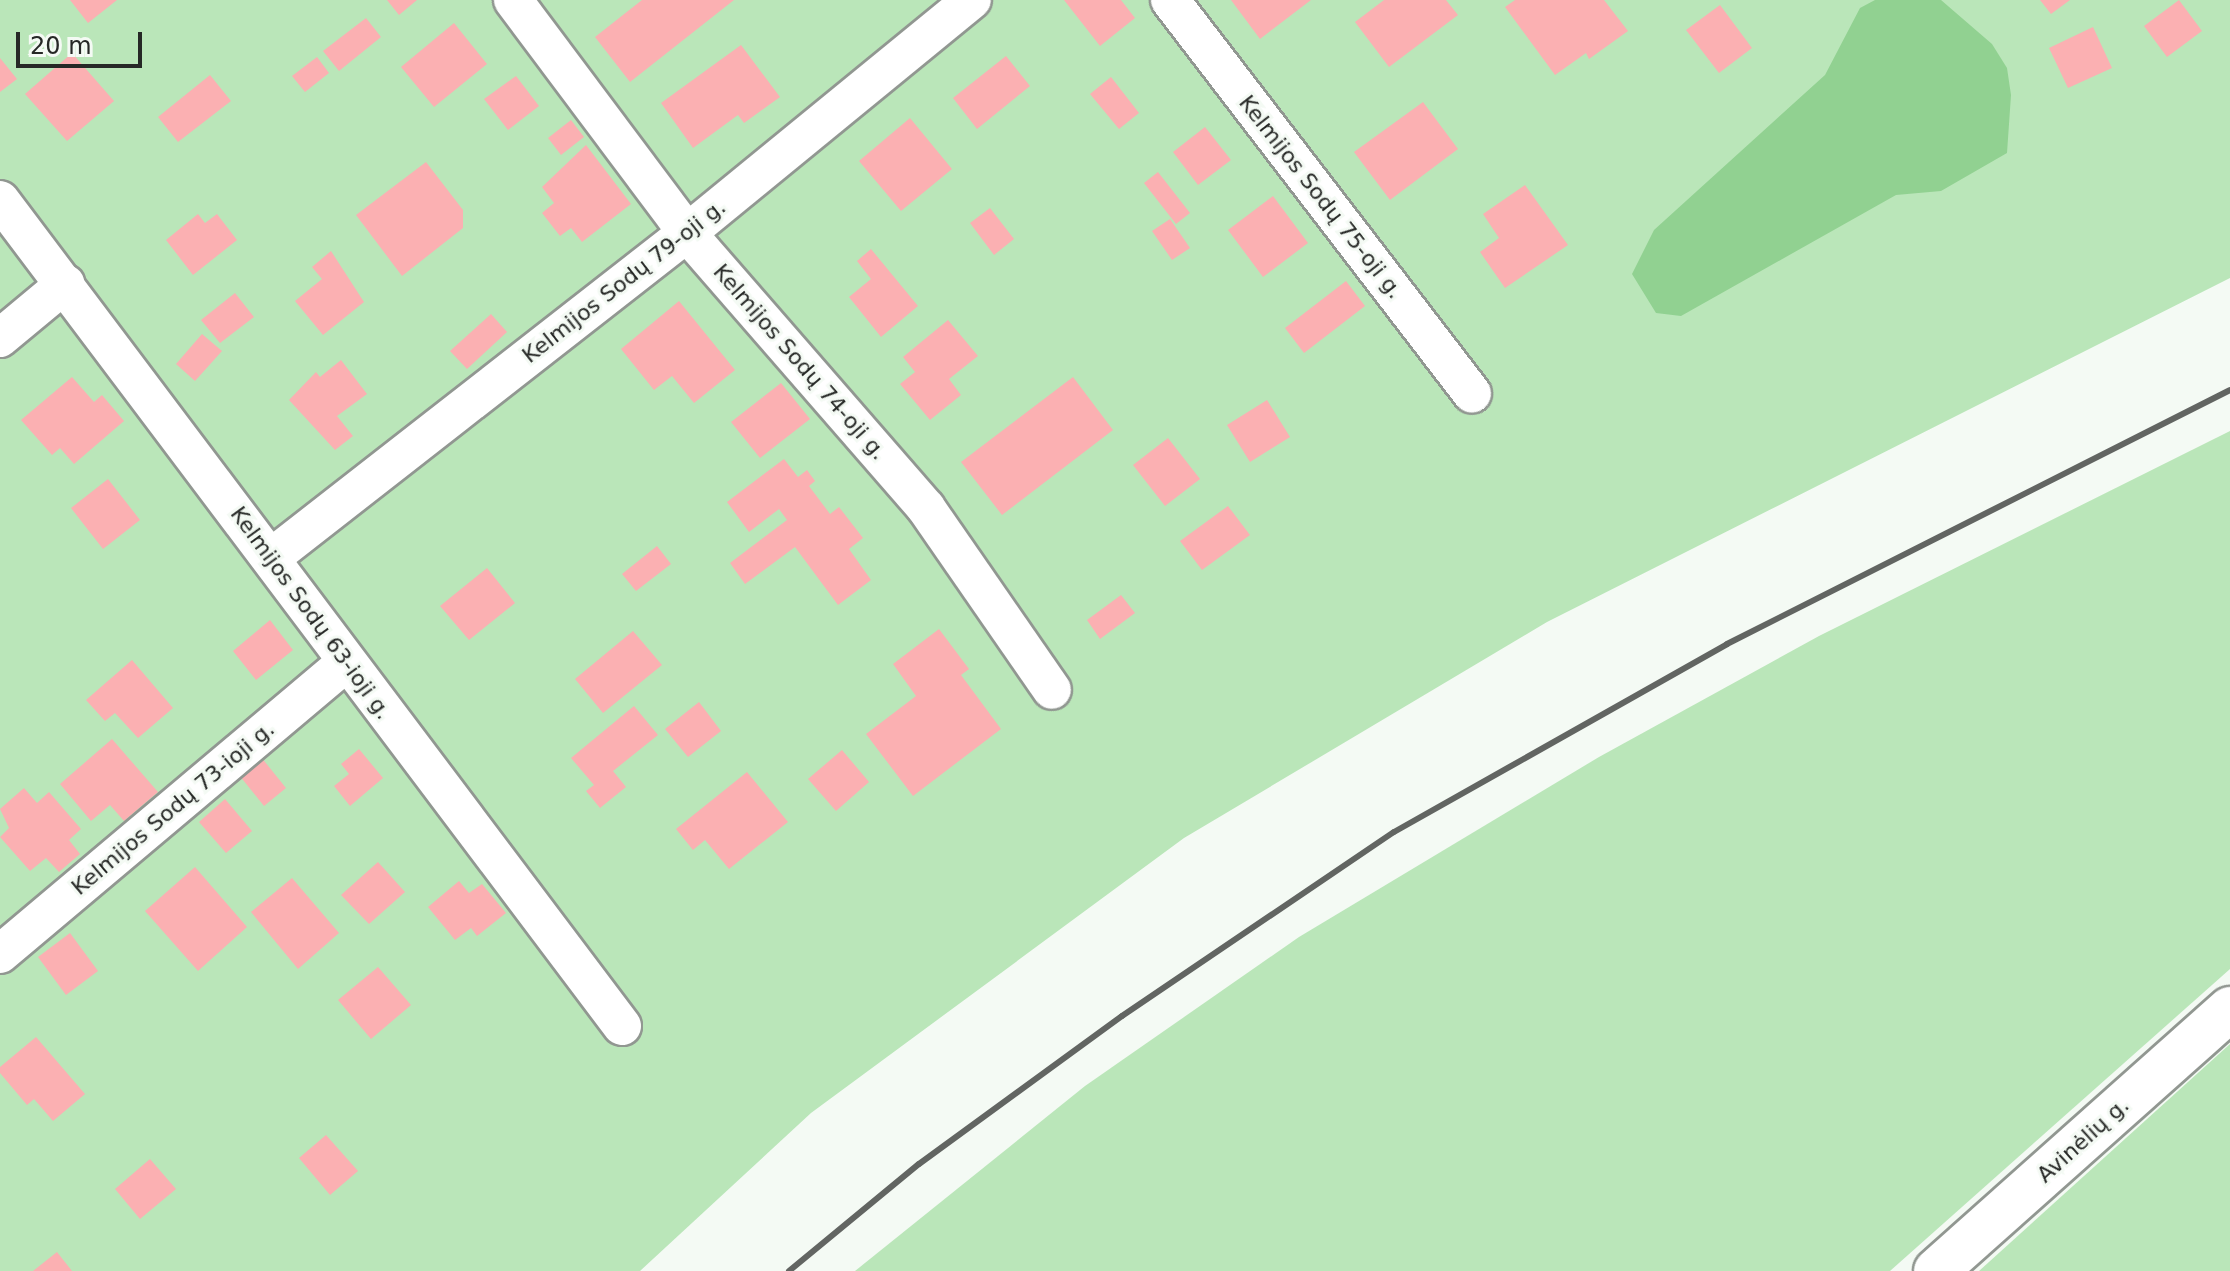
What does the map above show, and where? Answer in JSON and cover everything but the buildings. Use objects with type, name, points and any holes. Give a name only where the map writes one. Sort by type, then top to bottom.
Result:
[{"type":"main road","name":"Avinėlių g.","points":[[1936,1271],[2230,1009]]},
{"type":"street","name":"Kelmijos Sodų 74-oji g.","points":[[513,0],[687,233],[926,508],[1052,690]]},
{"type":"street","name":"Kelmijos Sodų 79-oji g.","points":[[272,557],[687,233],[972,0]]},
{"type":"street","name":"Kelmijos Sodų 75-oji g.","points":[[1170,0],[1472,393]]},
{"type":"street","name":"Kelmijos Sodų 63-ioji g.","points":[[0,200],[272,557],[346,663],[622,1026]]},
{"type":"street","points":[[0,338],[65,284]]},
{"type":"street","name":"Kelmijos Sodų 73-ioji g.","points":[[0,954],[346,663]]},
{"type":"shaded area","points":[[0,0],[2230,0],[2230,278],[1547,622],[1184,838],[811,1113],[640,1271],[0,1271]]},
{"type":"shaded area","points":[[1875,0],[1941,0],[1992,44],[2007,68],[2011,95],[2007,153],[1941,191],[1896,195],[1681,316],[1656,313],[1632,274],[1654,230],[1825,75],[1860,8]]},
{"type":"shaded area","points":[[2230,431],[2230,969],[1890,1271],[855,1271],[1085,1086],[1299,937],[1599,757],[1819,636]]},
{"type":"shaded area","points":[[2230,1044],[2230,1271],[1979,1271]]},
{"type":"railway","points":[[789,1271],[919,1164],[1122,1016],[1394,832],[1727,644],[2230,390]]}]
